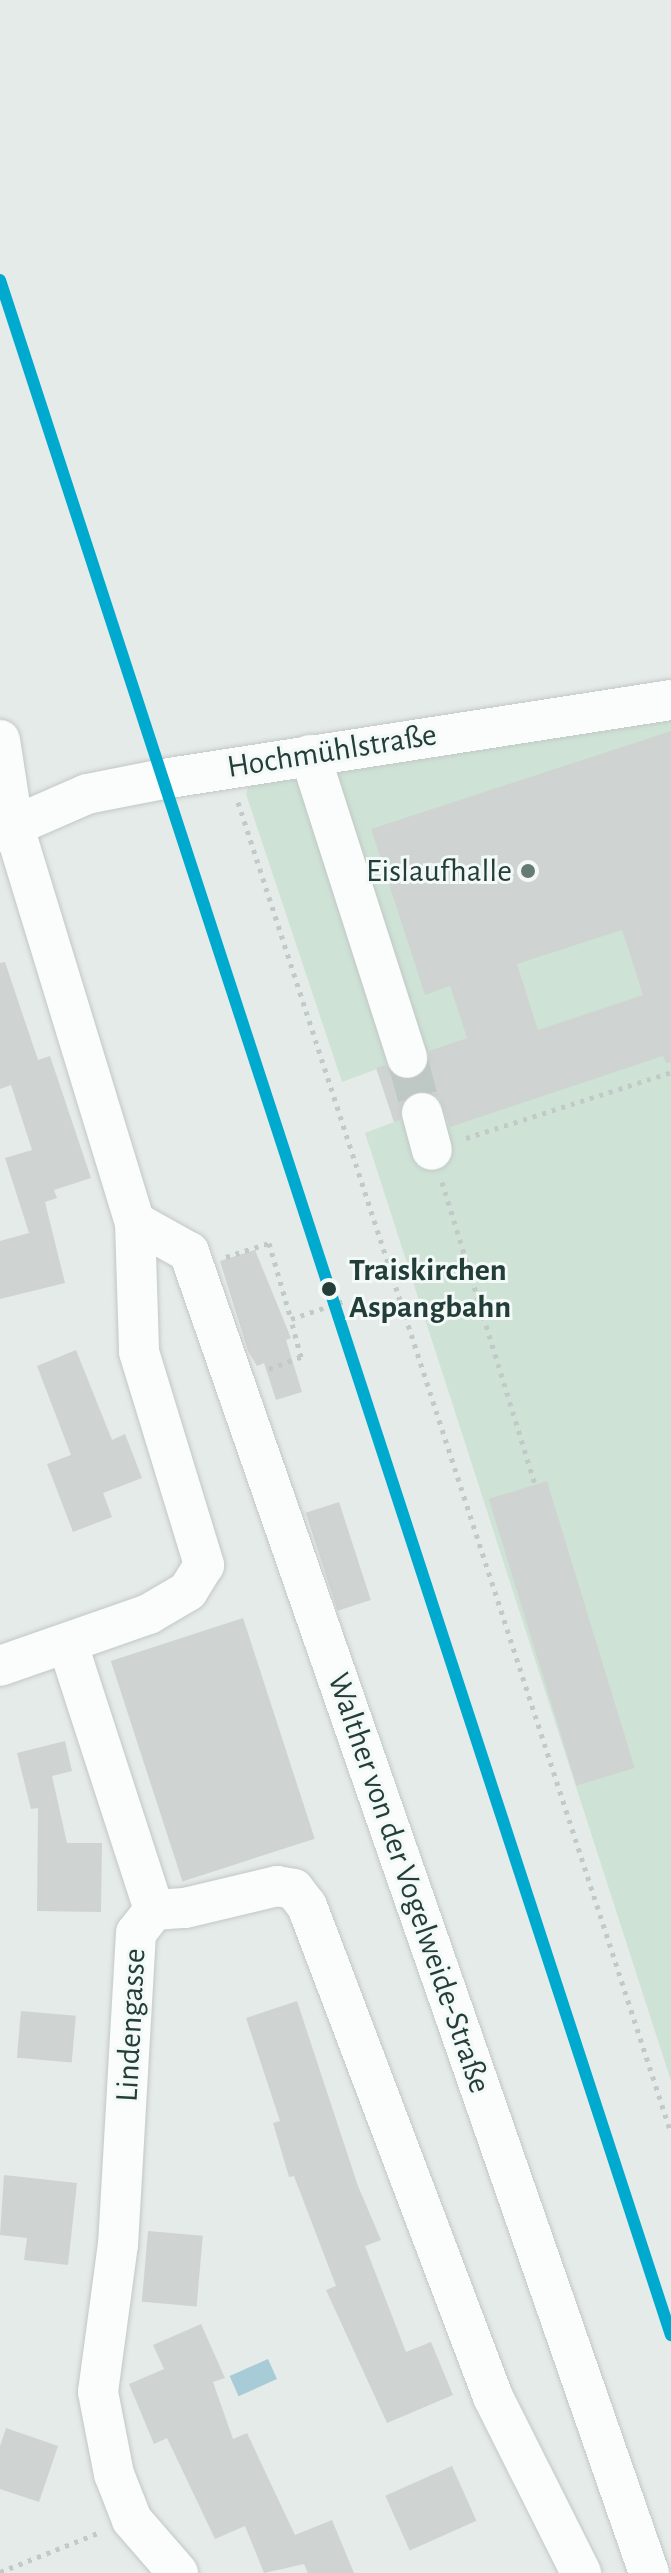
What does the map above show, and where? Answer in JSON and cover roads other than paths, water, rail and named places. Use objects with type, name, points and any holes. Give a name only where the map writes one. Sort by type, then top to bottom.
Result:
[{"type":"street","name":"Hochmühlstraße","points":[[6,828],[87,794],[226,767],[671,700]]},
{"type":"street","points":[[0,740],[6,828],[135,1222],[139,1352],[204,1565],[188,1591],[149,1614],[68,1645],[0,1666]]},
{"type":"street","points":[[310,755],[407,1058]]},
{"type":"street","name":"Walther von der Vogelweide-Straße","points":[[135,1222],[189,1252],[649,2573]]},
{"type":"street","name":"Lindengasse","points":[[68,1645],[154,1910],[136,1933],[118,2244],[101,2350],[98,2392],[114,2474],[132,2520],[178,2573]]},
{"type":"street","points":[[154,1910],[185,1908],[277,1886],[294,1889],[307,1906],[493,2397],[581,2573]]},
{"type":"water","points":[[268,2359],[277,2379],[239,2396],[230,2376]]},
{"type":"tunnel","points":[[407,1058],[422,1113]]},
{"type":"place","name":"Eislaufhalle","points":[[528,871]]},
{"type":"place","name":"Traiskirchen Aspangbahn","points":[[329,1289]]}]
